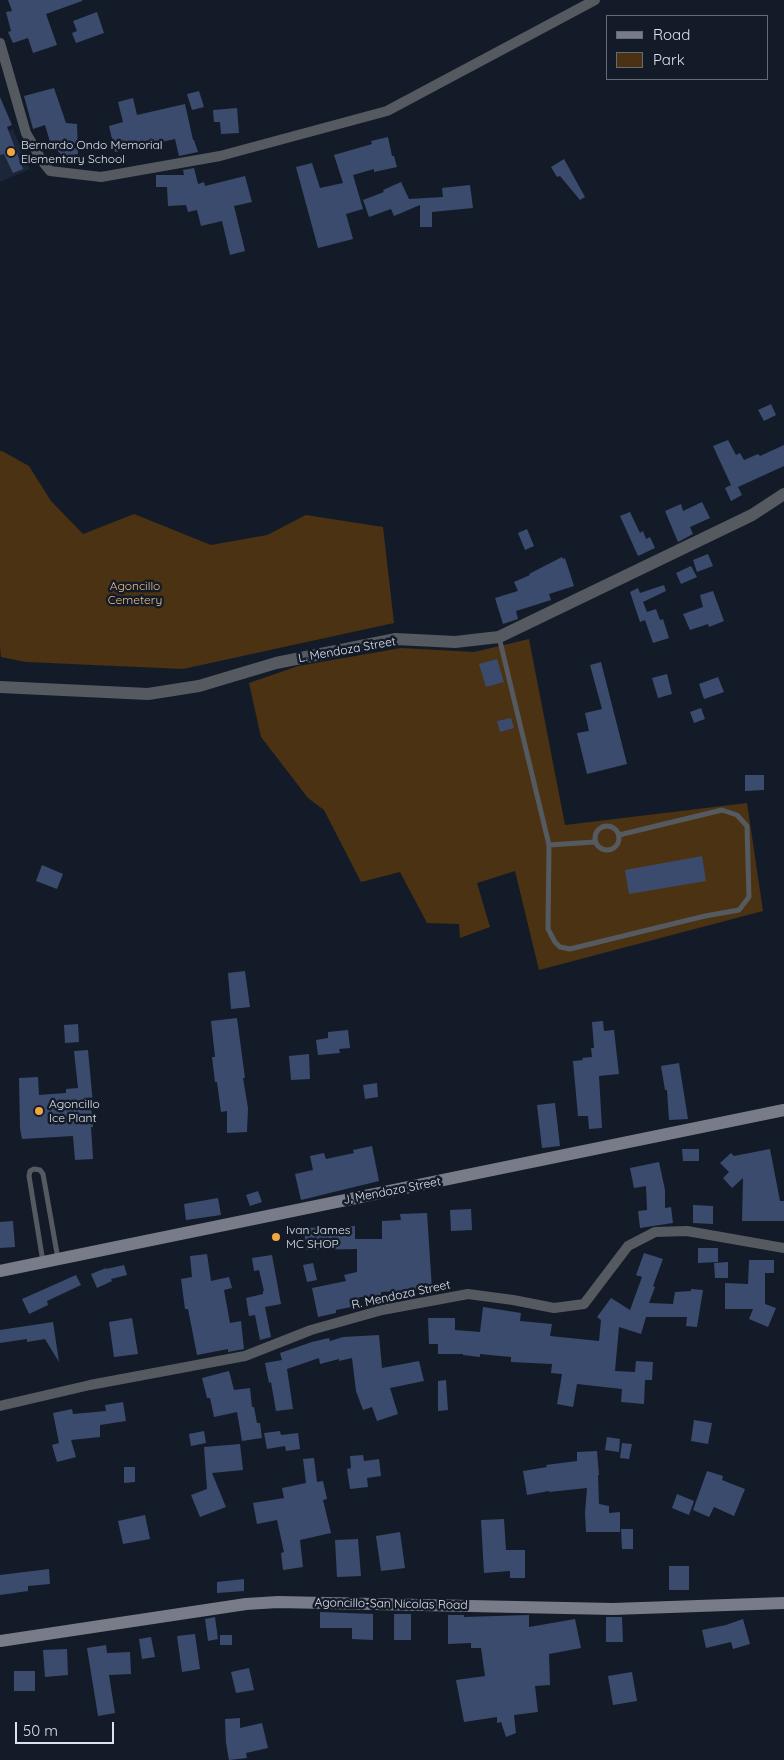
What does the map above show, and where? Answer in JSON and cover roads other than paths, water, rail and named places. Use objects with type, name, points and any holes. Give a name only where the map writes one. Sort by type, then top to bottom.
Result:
[{"type":"main road","name":"J. Mendoza Street","points":[[0,1271],[784,1110]]},
{"type":"main road","name":"Agoncillo-San Nicolas Road","points":[[0,1641],[246,1604],[278,1602],[613,1609],[784,1603]]},
{"type":"street","points":[[0,43],[26,133],[42,161],[50,171],[101,176],[220,156],[387,111],[595,0]]},
{"type":"street","name":"L. Mendoza Street","points":[[0,687],[148,694],[199,686],[276,663],[396,639],[456,642],[499,637],[752,515],[784,494]]},
{"type":"street","name":"R. Mendoza Street","points":[[0,1406],[90,1385],[245,1356],[311,1330],[382,1310],[468,1294],[554,1308],[584,1304],[628,1246],[655,1232],[687,1231],[784,1248]]},
{"type":"lane","points":[[499,637],[549,845],[548,929],[560,947],[570,949],[705,916],[739,910],[749,897],[747,826],[736,815],[722,810],[619,835]]},
{"type":"lane","points":[[608,826],[615,829],[619,835],[619,842],[614,849],[607,851],[600,848],[596,842],[596,834],[600,828],[608,826]]},
{"type":"lane","points":[[549,845],[596,842]]},
{"type":"lane","points":[[43,1262],[29,1176],[30,1172],[34,1169],[40,1170],[43,1174],[58,1259]]},
{"type":"place","name":"Bernardo Ondo Memorial Elementary School","points":[[11,152]]},
{"type":"place","name":"Agoncillo Ice Plant","points":[[39,1111]]},
{"type":"place","name":"Ivan James MC SHOP","points":[[276,1237]]},
{"type":"park label","name":"Agoncillo Cemetery","points":[[135,593]]}]
